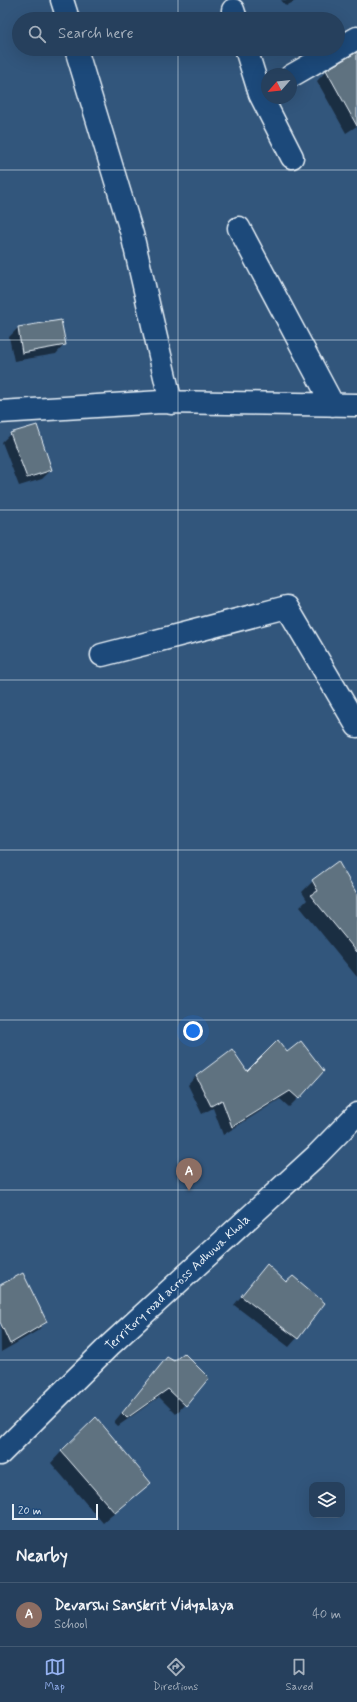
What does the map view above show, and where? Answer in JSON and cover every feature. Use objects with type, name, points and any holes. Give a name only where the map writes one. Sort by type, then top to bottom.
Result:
[{"type":"street","points":[[62,0],[66,12]]},
{"type":"street","points":[[345,45],[357,38]]},
{"type":"street","points":[[78,56],[132,234],[171,403]]},
{"type":"street","points":[[249,56],[261,85]]},
{"type":"street","points":[[297,73],[326,56]]},
{"type":"street","points":[[269,104],[292,157]]},
{"type":"street","points":[[239,228],[333,405]]},
{"type":"street","points":[[0,412],[171,403],[357,405]]},
{"type":"street","points":[[102,655],[287,607],[357,726]]},
{"type":"street","name":"Territory road across Adhuwa Khola","points":[[0,1454],[109,1346],[317,1156],[357,1114]]},
{"type":"building","points":[[357,52],[357,126],[326,70]]},
{"type":"building","points":[[61,320],[66,345],[22,353],[18,327]]},
{"type":"building","points":[[37,425],[52,470],[27,478],[10,433]]},
{"type":"building","points":[[338,861],[357,894],[357,952],[310,895],[318,891],[312,880]]},
{"type":"building","points":[[278,1040],[287,1052],[301,1041],[324,1071],[299,1099],[290,1091],[232,1127],[222,1100],[211,1106],[196,1076],[232,1049],[247,1071]]},
{"type":"building","points":[[267,1264],[286,1282],[293,1276],[325,1303],[298,1339],[241,1296]]},
{"type":"building","points":[[23,1273],[47,1322],[10,1344],[0,1322],[0,1285]]},
{"type":"building","points":[[184,1353],[209,1378],[186,1406],[168,1389],[127,1418],[122,1413],[167,1357],[174,1361]]},
{"type":"building","points":[[96,1417],[151,1483],[115,1513],[61,1451]]},
{"type":"place","name":"Devarshi Sanskrit Vidyalaya","points":[[189,1191]]}]
